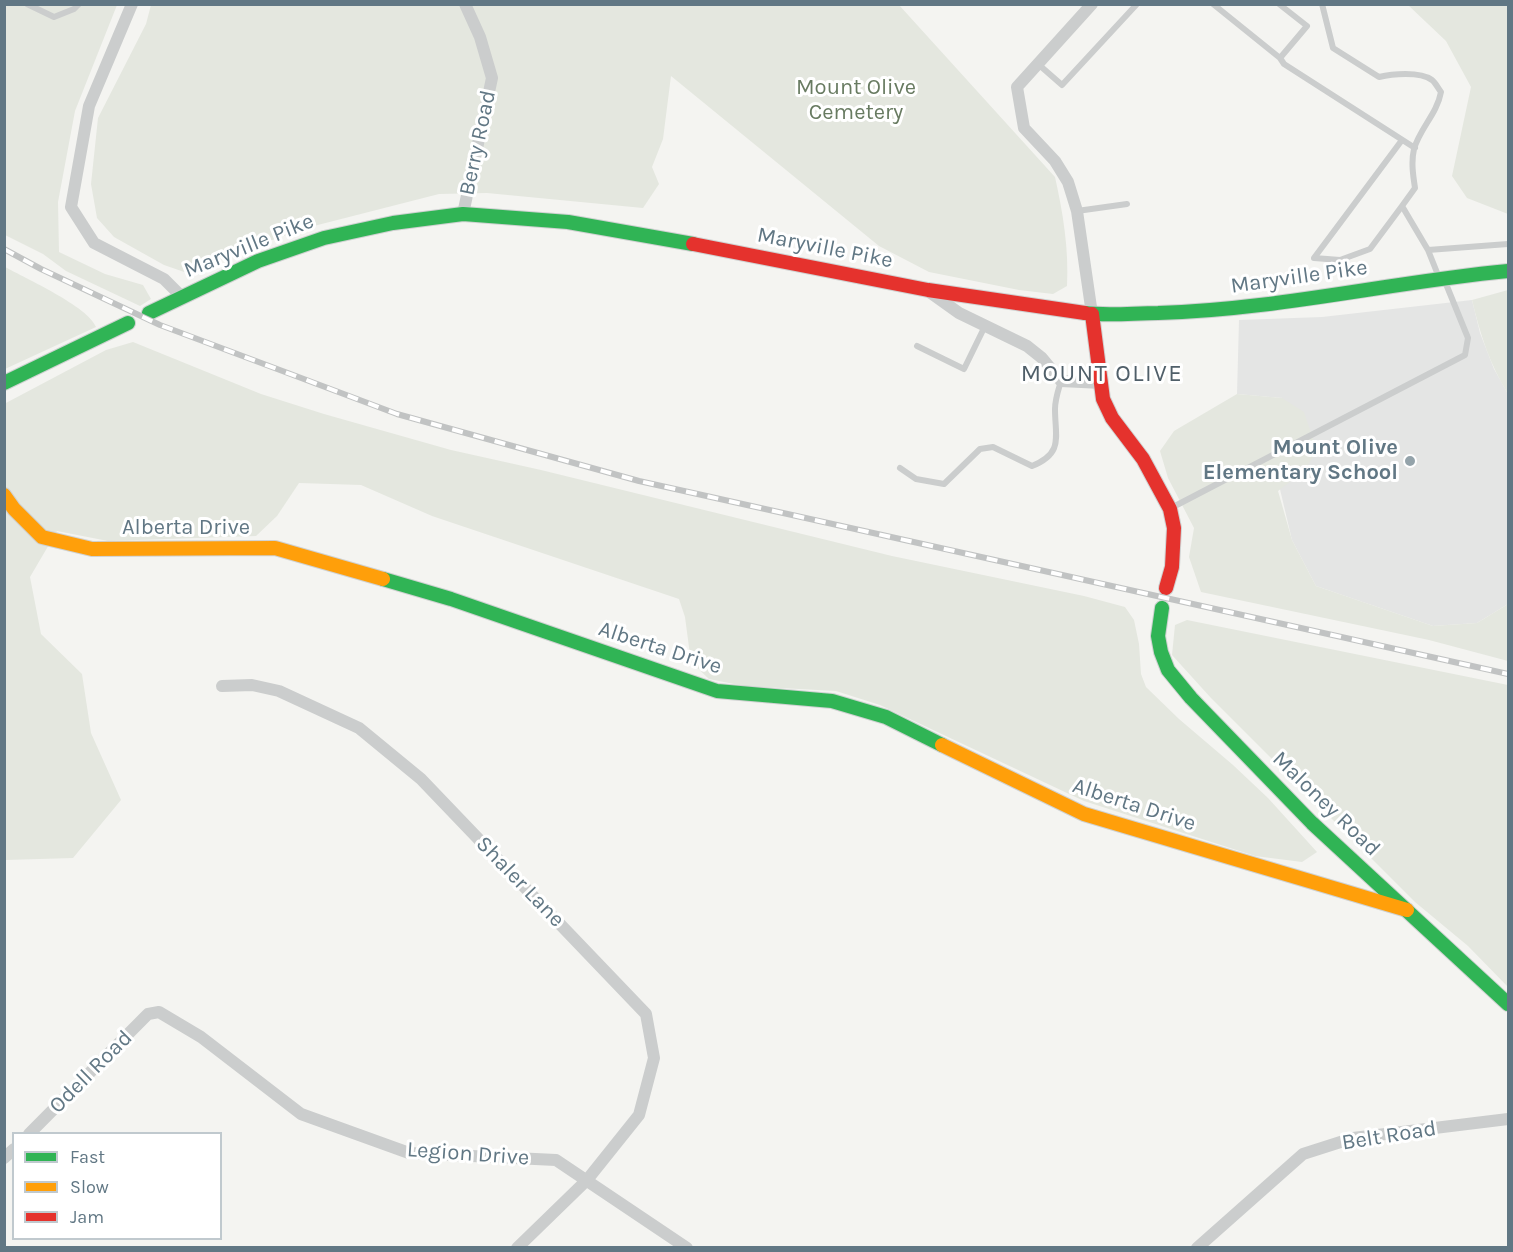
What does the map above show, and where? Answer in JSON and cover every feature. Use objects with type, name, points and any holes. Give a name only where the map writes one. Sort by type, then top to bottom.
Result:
[{"type":"street","points":[[132,4],[89,106],[71,207],[94,243],[164,279],[181,296]]},
{"type":"street","name":"Berry Road","points":[[463,214],[492,78],[480,37],[465,4]]},
{"type":"street","points":[[1092,4],[1017,87],[1024,128],[1055,161],[1068,182],[1077,211],[1103,399],[1112,418],[1143,459],[1170,509],[1174,528],[1172,567],[1166,588]]},
{"type":"street","name":"Maryville Pike","points":[[148,313],[258,261],[324,238],[393,223],[463,214],[568,222],[690,243],[928,290],[1092,314],[1196,312],[1441,278],[1509,271]]},
{"type":"street","points":[[928,290],[959,313],[1027,346],[1042,358],[1061,380],[1102,383]]},
{"type":"street","points":[[4,383],[128,323]]},
{"type":"street","name":"Alberta Drive","points":[[4,495],[14,509],[42,537],[92,549],[275,548],[450,599],[717,691],[832,701],[886,717],[1084,814],[1407,910]]},
{"type":"street","name":"Maloney Road","points":[[1162,608],[1158,636],[1161,652],[1168,670],[1191,698],[1312,823],[1509,1004]]},
{"type":"street","name":"Shaler Lane","points":[[222,686],[252,685],[279,691],[358,728],[421,779],[646,1014],[654,1058],[639,1116],[586,1180],[517,1248]]},
{"type":"street","name":"Legion Drive","points":[[155,1012],[165,1013],[201,1036],[301,1114],[409,1153],[556,1160],[687,1248]]},
{"type":"street","name":"Odell Road","points":[[31,1132],[144,1018],[155,1012]]},
{"type":"street","name":"Belt Road","points":[[1197,1248],[1303,1154],[1353,1138],[1509,1119]]},
{"type":"lane","points":[[27,4],[54,17],[74,9],[79,4]]},
{"type":"lane","points":[[1038,64],[1062,85],[1137,4]]},
{"type":"lane","points":[[1213,4],[1280,58],[1284,64],[1414,148]]},
{"type":"lane","points":[[1279,4],[1307,26],[1280,58]]},
{"type":"lane","points":[[1322,4],[1333,48],[1379,77],[1392,74],[1417,75],[1432,80],[1441,92],[1439,104],[1414,148],[1412,172],[1414,188],[1370,249],[1340,260],[1314,258],[1402,140]]},
{"type":"lane","points":[[1077,211],[1127,204]]},
{"type":"lane","points":[[1170,509],[1465,355],[1468,338],[1428,250],[1402,206]]},
{"type":"lane","points":[[1428,250],[1509,244]]},
{"type":"lane","points":[[917,346],[964,369],[986,325]]},
{"type":"lane","points":[[900,468],[916,479],[944,484],[980,449],[993,447],[1032,466],[1042,462],[1054,451],[1058,440],[1056,397],[1061,380]]},
{"type":"shaded area","name":"Mount Olive Elementary School","points":[[1472,300],[1480,333],[1494,369],[1508,394],[1508,604],[1477,623],[1433,626],[1316,586],[1292,540],[1279,485],[1282,398],[1237,394],[1239,320],[1322,317]]},
{"type":"green space","points":[[4,5],[117,5],[75,111],[58,202],[59,252],[105,274],[143,285],[151,299],[140,306],[66,271],[43,254],[5,235]]},
{"type":"green space","name":"Mount Olive Cemetery","points":[[151,5],[899,5],[1055,177],[1065,231],[1067,286],[1053,294],[1019,290],[929,272],[879,246],[671,76],[663,139],[652,167],[659,184],[643,208],[487,193],[439,194],[306,228],[230,255],[193,275],[164,265],[114,237],[97,218],[91,184],[98,118],[146,24]]},
{"type":"green space","points":[[1408,5],[1508,5],[1508,214],[1467,198],[1452,176],[1471,87],[1446,41]]},
{"type":"green space","points":[[5,267],[69,302],[91,319],[96,327],[5,369]]},
{"type":"green space","points":[[1508,290],[1508,394],[1486,349],[1472,300]]},
{"type":"green space","points":[[133,342],[261,394],[451,450],[892,556],[1084,596],[1125,607],[1134,620],[1139,644],[1141,674],[1146,687],[1268,798],[1317,852],[1302,862],[1255,856],[1084,801],[880,705],[836,691],[744,686],[709,679],[691,662],[685,617],[679,599],[432,516],[361,485],[299,483],[277,516],[256,536],[108,541],[57,531],[30,577],[41,634],[82,674],[91,733],[121,800],[73,858],[4,860],[4,404],[106,350]]},
{"type":"green space","points":[[1237,394],[1282,398],[1304,412],[1317,451],[1304,471],[1278,491],[1292,540],[1316,586],[1433,626],[1477,623],[1508,604],[1508,661],[1429,640],[1201,592],[1189,557],[1194,528],[1168,478],[1160,451],[1174,431]]},
{"type":"green space","points":[[1187,620],[1508,685],[1508,987],[1468,946],[1415,902],[1211,698],[1172,655],[1175,625]]},
{"type":"railway","points":[[4,249],[160,325],[397,414],[639,481],[1508,674]]},
{"type":"traffic: fast","points":[[149,313],[258,261],[324,238],[393,223],[463,214],[568,222],[693,244]]},
{"type":"traffic: fast","points":[[1085,313],[1158,313],[1246,307],[1508,271]]},
{"type":"traffic: fast","points":[[4,383],[128,323]]},
{"type":"traffic: fast","points":[[383,579],[451,599],[717,691],[832,701],[886,717],[942,745]]},
{"type":"traffic: fast","points":[[1162,608],[1158,636],[1161,652],[1168,670],[1191,698],[1312,823],[1508,1004]]},
{"type":"traffic: slow","points":[[4,495],[14,509],[42,537],[92,549],[275,548],[383,579]]},
{"type":"traffic: slow","points":[[942,745],[1084,814],[1407,910]]},
{"type":"traffic: jam","points":[[693,244],[928,290],[1085,313]]},
{"type":"traffic: jam","points":[[1092,314],[1103,399],[1112,418],[1143,459],[1170,509],[1174,528],[1172,567],[1166,588]]},
{"type":"place","name":"Mount Olive Elementary School","points":[[1410,461]]},
{"type":"district","name":"MOUNT OLIVE","points":[[1102,374]]}]
